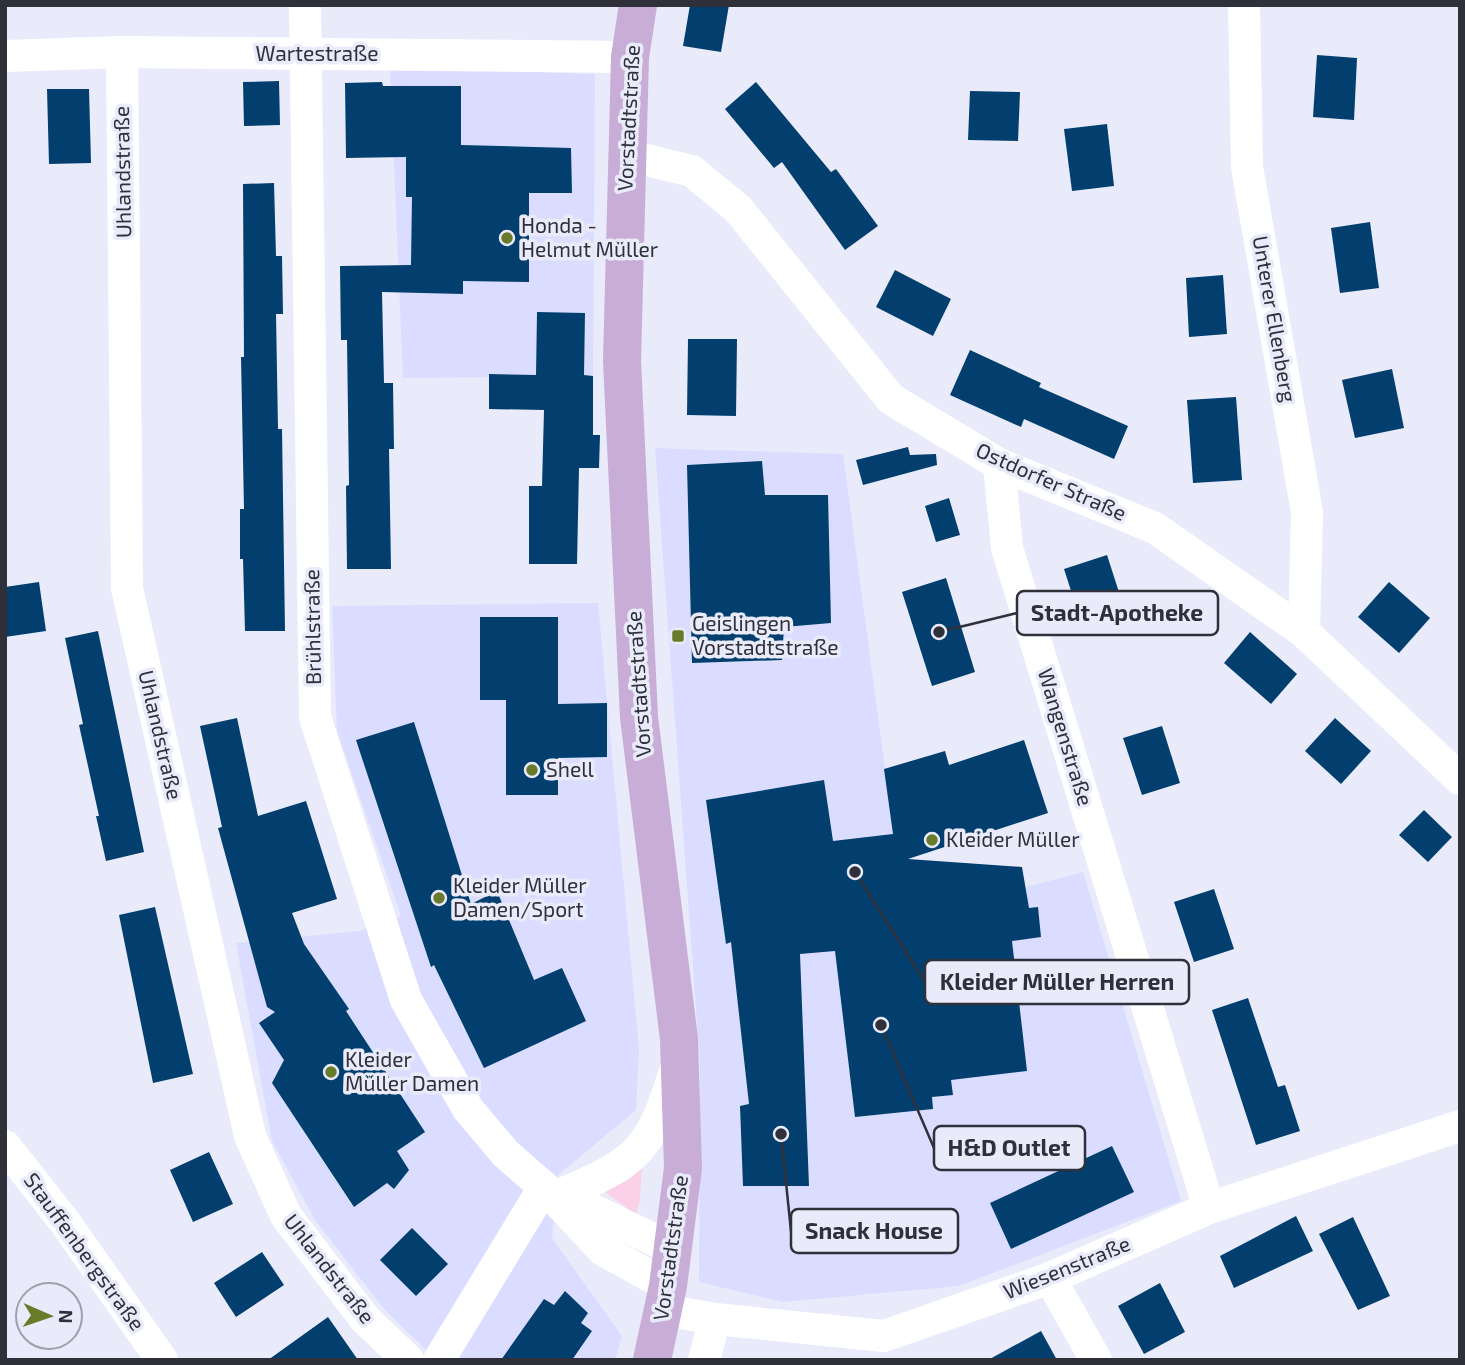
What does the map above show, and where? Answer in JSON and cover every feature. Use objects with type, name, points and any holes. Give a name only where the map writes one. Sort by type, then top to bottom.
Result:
[{"type":"main road","name":"Vorstadtstraße","points":[[638,5],[630,57],[622,361],[639,717],[680,1057],[683,1168],[666,1298],[652,1360]]},
{"type":"street","name":"Brühlstraße","points":[[305,5],[315,717],[406,1000],[468,1109],[506,1154],[552,1191],[603,1250],[666,1298]]},
{"type":"street","name":"Unterer Ellenberg","points":[[1244,5],[1247,167],[1307,512],[1304,632]]},
{"type":"street","name":"Wartestraße","points":[[5,56],[122,52],[630,57]]},
{"type":"street","name":"Uhlandstraße","points":[[122,52],[127,588],[250,1136],[286,1216],[365,1319],[408,1360]]},
{"type":"street","name":"Ostdorfer Straße","points":[[626,155],[692,172],[738,209],[891,399],[999,464],[1155,528],[1304,632],[1460,779]]},
{"type":"street","name":"Wangenstraße","points":[[999,464],[1007,548],[1209,1208]]},
{"type":"street","points":[[439,1360],[552,1191],[615,1169],[644,1146],[664,1107],[680,1057]]},
{"type":"street","name":"Wiesenstraße","points":[[666,1298],[715,1319],[884,1336],[1049,1278],[1209,1208],[1460,1126]]},
{"type":"street","name":"Stauffenbergstraße","points":[[5,1146],[64,1221],[162,1360]]},
{"type":"street","name":"Brühlstraße","points":[[552,1191],[673,1249]]},
{"type":"street","points":[[1049,1278],[1096,1360]]},
{"type":"street","points":[[704,1360],[715,1319]]},
{"type":"shaded area","points":[[390,67],[595,74],[593,376],[403,378]]},
{"type":"shaded area","points":[[655,448],[843,454],[905,919],[1083,872],[1181,1201],[959,1286],[783,1302],[699,1282],[700,1063]]},
{"type":"shaded area","points":[[598,603],[639,1049],[636,1110],[558,1175],[552,1238],[622,1336],[615,1360],[437,1360],[385,1310],[315,1220],[272,1141],[236,943],[359,931],[401,916],[337,731],[332,606]]},
{"type":"shaded area","points":[[642,1165],[640,1200],[636,1215],[604,1191],[630,1179]]},
{"type":"building","points":[[690,5],[729,5],[721,52],[683,46]]},
{"type":"building","points":[[1317,55],[1357,58],[1354,120],[1313,117]]},
{"type":"building","points":[[279,81],[280,125],[244,126],[243,82]]},
{"type":"building","points":[[382,82],[383,86],[461,86],[461,145],[571,148],[572,193],[529,193],[529,282],[463,281],[463,294],[382,292],[384,383],[393,383],[394,449],[389,449],[391,569],[347,569],[347,340],[341,340],[340,266],[411,265],[412,197],[406,197],[406,157],[346,158],[345,83]]},
{"type":"building","points":[[756,82],[831,172],[836,169],[878,226],[845,250],[782,162],[774,168],[725,109]]},
{"type":"building","points":[[47,89],[89,89],[91,163],[49,164]]},
{"type":"building","points":[[970,91],[1020,92],[1018,141],[968,140]]},
{"type":"building","points":[[1107,124],[1114,186],[1072,191],[1064,129]]},
{"type":"building","points":[[274,183],[276,256],[282,256],[283,314],[276,314],[278,429],[282,429],[285,631],[245,631],[243,559],[240,559],[240,509],[244,509],[241,357],[244,357],[243,184]]},
{"type":"building","points":[[1370,222],[1379,288],[1340,293],[1331,228]]},
{"type":"building","points":[[895,270],[951,299],[933,336],[876,307]]},
{"type":"building","points":[[1223,275],[1227,334],[1189,337],[1186,278]]},
{"type":"building","points":[[537,312],[585,313],[584,375],[593,376],[593,435],[600,435],[599,468],[579,468],[577,564],[529,564],[529,486],[542,486],[544,410],[489,409],[489,374],[536,375]]},
{"type":"building","points":[[688,339],[737,339],[736,416],[687,415]]},
{"type":"building","points":[[970,350],[1041,383],[1039,387],[1128,426],[1114,459],[1024,419],[1021,427],[950,395]]},
{"type":"building","points":[[1392,369],[1404,428],[1355,438],[1342,380]]},
{"type":"building","points":[[1236,397],[1242,480],[1193,483],[1187,400]]},
{"type":"building","points":[[908,447],[910,455],[936,454],[937,465],[863,485],[856,460]]},
{"type":"building","points":[[762,461],[765,495],[828,495],[831,623],[784,627],[782,660],[692,663],[687,465]]},
{"type":"building","points":[[949,498],[960,535],[936,542],[925,506]]},
{"type":"building","points":[[1107,555],[1126,614],[1083,628],[1064,569]]},
{"type":"building","points":[[946,578],[975,672],[932,686],[902,592]]},
{"type":"building","points":[[39,582],[46,631],[5,637],[5,587]]},
{"type":"building","points":[[1389,582],[1430,618],[1399,653],[1358,617]]},
{"type":"building","points":[[480,617],[558,617],[558,704],[607,703],[607,757],[558,758],[558,795],[506,795],[506,700],[480,700]]},
{"type":"building","points":[[98,631],[144,852],[106,861],[79,725],[83,724],[65,638]]},
{"type":"building","points":[[1250,632],[1297,674],[1271,704],[1224,663]]},
{"type":"building","points":[[237,718],[258,816],[306,801],[337,899],[292,913],[304,944],[349,1009],[346,1011],[425,1132],[397,1151],[409,1170],[394,1189],[387,1183],[354,1207],[272,1083],[284,1060],[259,1023],[275,1012],[267,1007],[218,828],[222,827],[200,726]]},
{"type":"building","points":[[1335,718],[1371,751],[1341,784],[1305,751]]},
{"type":"building","name":"Kleider Müller Damen/Sport","points":[[414,722],[471,904],[497,891],[534,980],[562,968],[586,1021],[484,1068],[434,965],[431,967],[356,740]]},
{"type":"building","points":[[1162,726],[1180,783],[1142,795],[1123,738]]},
{"type":"building","points":[[1024,740],[1048,813],[908,859],[1022,867],[1029,908],[1038,907],[1041,937],[1012,941],[1027,1071],[951,1080],[953,1095],[932,1097],[933,1109],[855,1117],[835,951],[800,954],[809,1186],[743,1186],[740,1106],[749,1104],[731,942],[726,944],[706,800],[824,780],[833,841],[893,834],[884,769],[945,751],[949,765]]},
{"type":"building","points":[[1424,810],[1452,837],[1428,862],[1399,835]]},
{"type":"building","points":[[1214,889],[1234,949],[1194,962],[1174,902]]},
{"type":"building","points":[[155,907],[193,1074],[153,1083],[119,915]]},
{"type":"building","points":[[1248,998],[1278,1087],[1285,1085],[1300,1131],[1256,1145],[1212,1010]]},
{"type":"building","points":[[1112,1146],[1134,1192],[1011,1249],[990,1203]]},
{"type":"building","points":[[209,1152],[233,1204],[193,1222],[170,1170]]},
{"type":"building","points":[[1296,1216],[1313,1251],[1234,1288],[1220,1256]]},
{"type":"building","points":[[1353,1217],[1390,1296],[1358,1310],[1319,1234]]},
{"type":"building","points":[[412,1228],[448,1264],[416,1296],[380,1260]]},
{"type":"building","points":[[262,1252],[284,1285],[236,1317],[214,1283]]},
{"type":"building","points":[[1160,1283],[1185,1332],[1144,1354],[1118,1306]]},
{"type":"building","points":[[565,1291],[588,1313],[581,1323],[592,1331],[572,1360],[501,1360],[544,1299],[554,1305]]},
{"type":"building","points":[[328,1317],[358,1360],[268,1360]]},
{"type":"building","points":[[1041,1331],[1057,1360],[988,1360]]},
{"type":"place","name":"Honda - Helmut Müller","points":[[507,238]]},
{"type":"place","name":"Stadt-Apotheke","points":[[939,632]]},
{"type":"place","name":"Geislingen Vorstadtstraße","points":[[678,636]]},
{"type":"place","name":"Shell","points":[[532,770]]},
{"type":"place","name":"Kleider Müller","points":[[932,840]]},
{"type":"place","name":"Kleider Müller Herren","points":[[855,872]]},
{"type":"place","name":"Kleider Müller Damen/Sport","points":[[439,898]]},
{"type":"place","name":"H&D Outlet","points":[[881,1025]]},
{"type":"place","name":"Kleider Müller Damen","points":[[331,1072]]},
{"type":"place","name":"Snack House","points":[[781,1134]]}]
